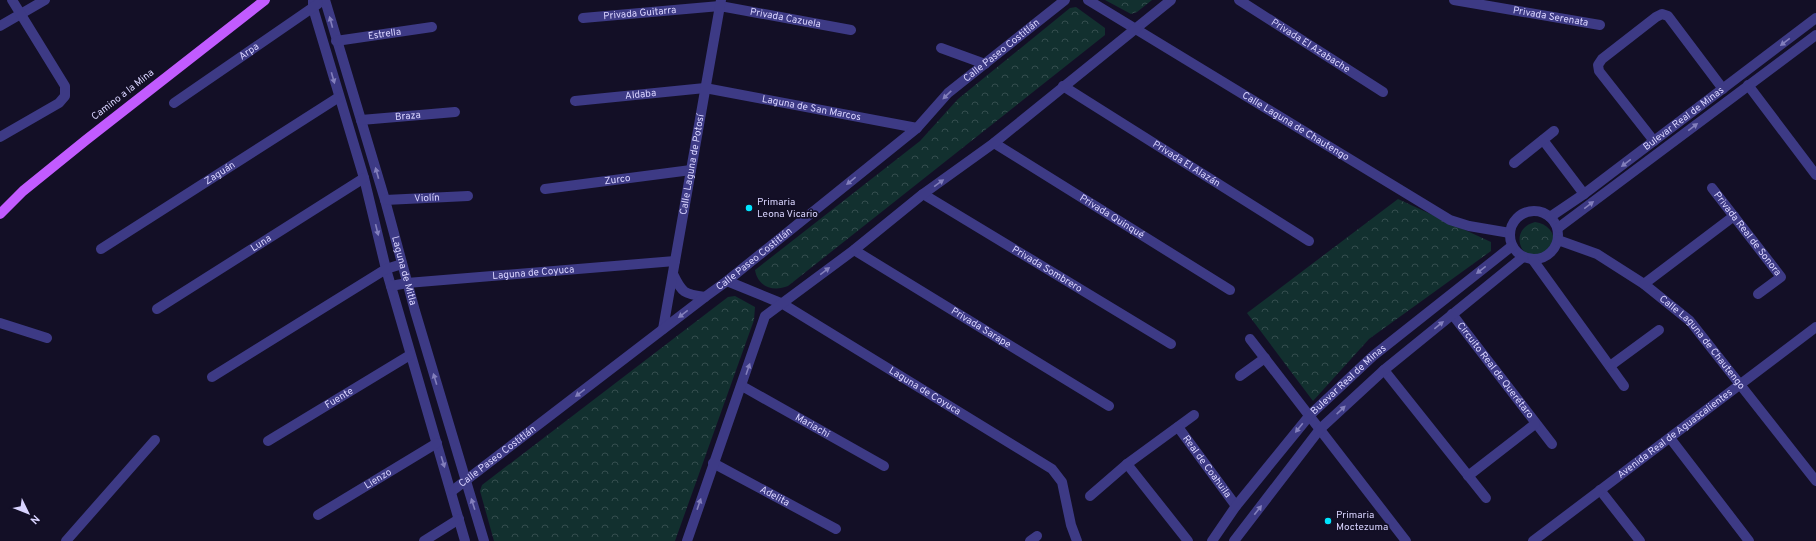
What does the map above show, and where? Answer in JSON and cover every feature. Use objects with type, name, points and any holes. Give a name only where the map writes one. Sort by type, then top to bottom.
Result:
[{"type":"main road","name":"Camino a la Mina","points":[[0,214],[23,191],[74,149],[265,0]]},
{"type":"street","points":[[0,137],[59,102],[65,96],[65,86],[12,0]]},
{"type":"street","points":[[0,26],[45,0]]},
{"type":"street","name":"Arpa","points":[[174,103],[313,4],[325,0]]},
{"type":"street","name":"Laguna de Mitla","points":[[325,0],[336,41],[385,200],[407,283],[465,481],[484,541]]},
{"type":"street","name":"Calle Paseo Costitlán","points":[[452,491],[705,297],[727,282],[917,128],[948,93],[1065,0]]},
{"type":"street","name":"Calle Laguna de Chautengo","points":[[1088,0],[1450,220],[1469,226],[1510,232]]},
{"type":"street","points":[[687,541],[766,316],[854,250],[923,194],[994,143],[1171,0]]},
{"type":"street","name":"Privada El Azabache","points":[[1239,0],[1383,92]]},
{"type":"street","name":"Privada Serenata","points":[[1454,0],[1600,25]]},
{"type":"street","name":"Privada Guitarra","points":[[583,18],[720,3]]},
{"type":"street","name":"Privada Cazuela","points":[[720,3],[850,30]]},
{"type":"street","name":"Calle Laguna de Potosí","points":[[663,330],[720,3]]},
{"type":"street","name":"Laguna de Mitla","points":[[313,4],[339,97],[364,178],[386,269],[410,355],[452,491],[465,541]]},
{"type":"street","points":[[1654,141],[1599,71],[1598,65],[1602,58],[1656,17],[1662,14],[1668,16],[1723,89]]},
{"type":"street","name":"Bulevar Real de Minas","points":[[1550,217],[1584,194],[1816,18]]},
{"type":"street","name":"Estrella","points":[[336,41],[432,27]]},
{"type":"street","name":"Bulevar Real de Minas","points":[[1558,228],[1816,35]]},
{"type":"street","points":[[941,48],[985,64]]},
{"type":"street","points":[[1748,85],[1816,175]]},
{"type":"street","name":"Privada El Alazán","points":[[1063,86],[1309,241]]},
{"type":"street","name":"Aldaba","points":[[575,100],[705,88]]},
{"type":"street","name":"Laguna de San Marcos","points":[[705,88],[917,128]]},
{"type":"street","name":"Zaguán","points":[[101,249],[339,97]]},
{"type":"street","name":"Braza","points":[[361,120],[455,112]]},
{"type":"street","points":[[1514,163],[1554,131]]},
{"type":"street","points":[[1543,140],[1584,194]]},
{"type":"street","name":"Privada Quinqué","points":[[994,143],[1230,290]]},
{"type":"street","name":"Zurco","points":[[544,189],[691,170]]},
{"type":"street","name":"Luna","points":[[157,309],[364,178]]},
{"type":"street","name":"Privada Real de Sonora","points":[[1712,188],[1781,276],[1758,294]]},
{"type":"street","name":"Privada Sombrero","points":[[923,194],[1171,344]]},
{"type":"street","name":"Violín","points":[[385,200],[468,196]]},
{"type":"street","points":[[1528,211],[1544,212],[1550,217],[1558,228],[1558,240],[1552,252],[1539,259],[1528,258],[1517,252],[1512,246],[1510,232],[1515,219],[1528,211]]},
{"type":"street","points":[[1644,284],[1734,216]]},
{"type":"street","name":"Calle Laguna de Chautengo","points":[[1558,240],[1597,254],[1644,284],[1690,321],[1816,481]]},
{"type":"street","name":"Bulevar Real de Minas","points":[[1212,541],[1236,506],[1310,415],[1373,356],[1512,246]]},
{"type":"street","name":"Privada Sarape","points":[[854,250],[1109,406]]},
{"type":"street","points":[[1528,258],[1624,386]]},
{"type":"street","name":"Bulevar Real de Minas","points":[[1234,541],[1320,429],[1384,370],[1452,314],[1528,258]]},
{"type":"street","name":"Laguna de Coyuca","points":[[391,286],[407,283],[675,261]]},
{"type":"street","points":[[212,377],[386,269],[402,264]]},
{"type":"street","points":[[673,274],[681,290],[691,295],[705,297]]},
{"type":"street","name":"Laguna de Coyuca","points":[[727,282],[783,304],[1052,469],[1062,482],[1071,525],[1077,541]]},
{"type":"street","name":"Circuito Real de Querétaro","points":[[1452,314],[1536,424],[1468,476]]},
{"type":"street","points":[[0,323],[47,338]]},
{"type":"street","points":[[1610,366],[1659,330]]},
{"type":"street","name":"Avenida Real de Aguascalientes","points":[[1534,541],[1740,383],[1815,330]]},
{"type":"street","points":[[1250,339],[1406,541]]},
{"type":"street","name":"Fuente","points":[[268,441],[410,355]]},
{"type":"street","points":[[1240,376],[1265,358]]},
{"type":"street","points":[[1384,370],[1486,498]]},
{"type":"street","name":"Mariachi","points":[[742,386],[884,466]]},
{"type":"street","name":"Real de Coahuila","points":[[1090,496],[1127,464],[1194,415]]},
{"type":"street","points":[[1536,424],[1552,444]]},
{"type":"street","name":"Real de Coahuila","points":[[1178,427],[1236,506]]},
{"type":"street","points":[[1670,438],[1749,541]]},
{"type":"street","points":[[66,541],[155,440]]},
{"type":"street","name":"Lienzo","points":[[318,515],[437,443]]},
{"type":"street","name":"Adelita","points":[[713,464],[836,529]]},
{"type":"street","points":[[1127,464],[1188,541]]},
{"type":"street","points":[[1600,490],[1640,541]]},
{"type":"street","points":[[424,541],[459,519]]},
{"type":"green space","points":[[1105,0],[1152,0],[1137,12],[1131,14]]},
{"type":"green space","points":[[1076,7],[1105,28],[1105,35],[788,286],[782,288],[772,288],[767,287],[759,281],[755,270],[920,141],[958,99],[1070,8]]},
{"type":"green space","points":[[1398,199],[1491,242],[1491,251],[1369,339],[1313,401],[1247,313]]},
{"type":"green space","points":[[1535,222],[1540,223],[1550,229],[1555,244],[1545,253],[1536,257],[1528,255],[1522,250],[1520,242],[1520,234],[1525,227]]},
{"type":"green space","points":[[735,296],[755,307],[754,320],[675,541],[494,541],[480,491],[482,485],[728,297]]},
{"type":"place","name":"Primaria Leona Vicario","points":[[749,208]]},
{"type":"place","name":"Primaria Moctezuma","points":[[1328,521]]}]
